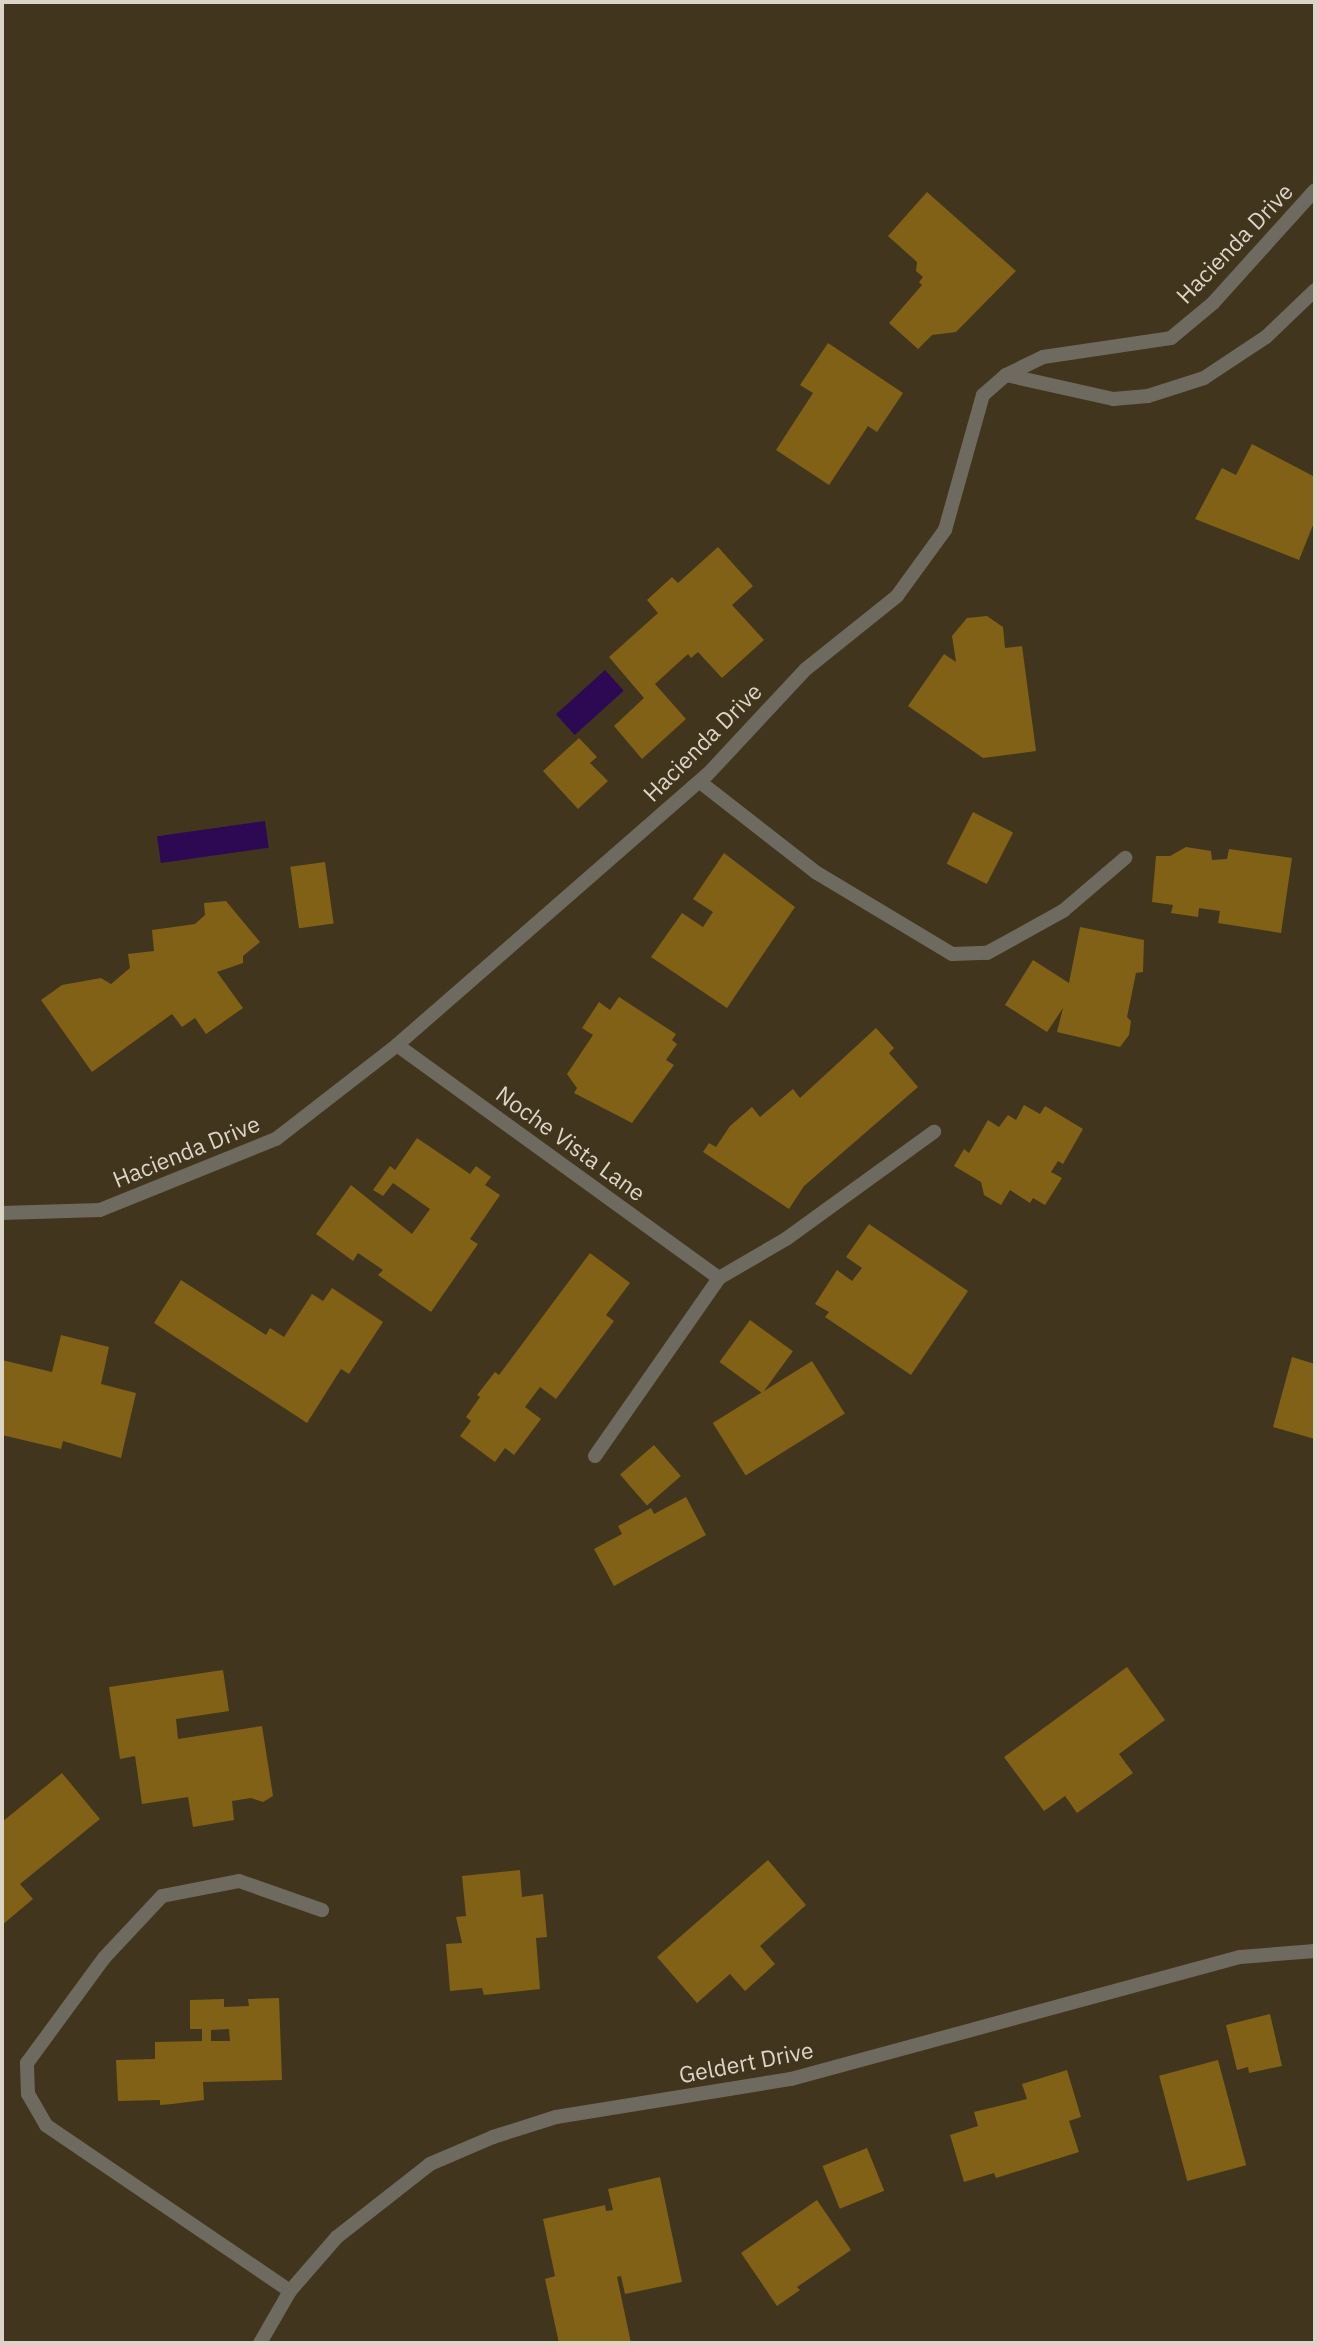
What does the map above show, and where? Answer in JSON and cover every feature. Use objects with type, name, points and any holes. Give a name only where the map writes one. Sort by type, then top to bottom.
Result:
[{"type":"street","name":"Hacienda Drive","points":[[2,1213],[100,1210],[276,1139],[397,1045],[700,782],[806,669],[897,596],[945,530],[983,395],[1006,375],[1043,357],[1171,338],[1213,303],[1315,190]]},
{"type":"street","points":[[1006,375],[1113,399],[1148,397],[1204,378],[1266,337],[1315,290]]},
{"type":"street","points":[[700,782],[817,873],[942,950],[987,953],[1063,911],[1125,858]]},
{"type":"street","name":"Noche Vista Lane","points":[[397,1045],[719,1278]]},
{"type":"street","points":[[595,1456],[719,1278],[786,1239],[934,1132]]},
{"type":"street","points":[[290,2291],[46,2125],[28,2094],[27,2063],[104,1958],[162,1896],[239,1881],[323,1910]]},
{"type":"street","name":"Geldert Drive","points":[[260,2343],[290,2291],[337,2237],[430,2164],[494,2137],[556,2118],[791,2080],[1240,1957],[1315,1951]]},
{"type":"shaded area","points":[[605,670],[624,691],[575,735],[556,714]]},
{"type":"shaded area","points":[[265,821],[269,848],[161,863],[157,836]]},
{"type":"building","points":[[927,192],[1016,271],[956,332],[932,335],[918,349],[889,323],[922,285],[919,282],[923,277],[916,271],[917,262],[888,236]]},
{"type":"building","points":[[828,343],[903,393],[877,432],[868,426],[829,485],[776,450],[813,393],[800,385]]},
{"type":"building","points":[[1252,444],[1315,477],[1315,520],[1299,560],[1195,519],[1222,468],[1236,475]]},
{"type":"building","points":[[718,547],[753,586],[732,605],[764,640],[722,678],[698,652],[691,658],[688,654],[655,684],[686,719],[642,759],[614,726],[644,698],[609,657],[658,613],[647,600],[672,577],[678,583]]},
{"type":"building","points":[[987,616],[1003,627],[1005,648],[1022,646],[1036,751],[983,758],[908,706],[944,654],[956,662],[952,636],[967,618]]},
{"type":"building","points":[[579,738],[597,757],[590,763],[608,781],[578,809],[543,771]]},
{"type":"building","points":[[973,812],[1013,832],[987,884],[947,864]]},
{"type":"building","points":[[1186,847],[1211,851],[1212,860],[1227,859],[1229,849],[1292,858],[1281,933],[1218,923],[1220,911],[1199,908],[1198,917],[1171,913],[1173,905],[1152,902],[1156,856],[1170,856]]},
{"type":"building","points":[[724,853],[795,907],[727,1008],[651,957],[682,913],[703,927],[713,912],[693,899]]},
{"type":"building","points":[[325,862],[334,923],[299,928],[290,867]]},
{"type":"building","points":[[226,901],[260,942],[243,956],[243,963],[217,972],[243,1008],[206,1034],[195,1018],[182,1027],[172,1014],[92,1072],[41,1000],[62,985],[101,978],[111,984],[130,968],[128,954],[154,951],[152,930],[195,924],[205,915],[204,903]]},
{"type":"building","points":[[1080,927],[1144,940],[1143,972],[1136,973],[1127,1017],[1131,1021],[1129,1035],[1120,1047],[1057,1032],[1063,1008],[1047,1032],[1005,1005],[1033,960],[1069,983]]},
{"type":"building","points":[[619,997],[676,1034],[672,1040],[677,1044],[666,1060],[674,1065],[632,1123],[574,1093],[577,1088],[567,1074],[593,1035],[582,1028],[599,1002],[610,1010]]},
{"type":"building","points":[[876,1028],[894,1048],[889,1053],[918,1087],[804,1186],[789,1209],[703,1152],[709,1143],[716,1147],[730,1126],[752,1107],[760,1117],[793,1089],[800,1098]]},
{"type":"building","points":[[1024,1105],[1040,1114],[1045,1106],[1083,1129],[1063,1164],[1058,1161],[1051,1172],[1062,1178],[1045,1205],[1033,1198],[1030,1203],[1010,1190],[1001,1205],[984,1195],[981,1182],[954,1166],[964,1149],[969,1153],[988,1120],[999,1127],[1008,1115],[1016,1120]]},
{"type":"building","points":[[417,1138],[470,1174],[476,1166],[491,1177],[485,1185],[500,1195],[470,1239],[478,1244],[431,1312],[378,1275],[383,1270],[358,1253],[353,1261],[316,1234],[351,1185],[412,1234],[430,1209],[393,1183],[383,1196],[373,1190],[390,1166],[395,1170]]},
{"type":"building","points":[[869,1224],[968,1291],[911,1375],[825,1317],[829,1312],[815,1304],[837,1270],[852,1281],[862,1268],[846,1257]]},
{"type":"building","points":[[590,1253],[630,1283],[606,1315],[614,1321],[556,1399],[540,1387],[525,1407],[541,1419],[514,1455],[505,1448],[495,1462],[460,1436],[471,1421],[466,1417],[480,1397],[477,1395],[495,1372],[499,1375]]},
{"type":"building","points":[[181,1280],[266,1335],[270,1328],[284,1337],[312,1294],[323,1301],[332,1288],[383,1322],[349,1374],[341,1369],[307,1423],[154,1323]]},
{"type":"building","points":[[750,1320],[793,1351],[762,1393],[719,1362]]},
{"type":"building","points":[[61,1335],[109,1347],[101,1384],[136,1393],[121,1458],[63,1441],[61,1449],[2,1435],[2,1360],[52,1372]]},
{"type":"building","points":[[1292,1357],[1315,1364],[1315,1439],[1273,1427]]},
{"type":"building","points":[[812,1361],[845,1414],[746,1476],[713,1423]]},
{"type":"building","points":[[654,1445],[681,1476],[647,1505],[620,1475]]},
{"type":"building","points":[[686,1497],[706,1535],[614,1586],[594,1549],[622,1534],[618,1526],[651,1508],[654,1514]]},
{"type":"building","points":[[1127,1667],[1165,1720],[1119,1754],[1133,1773],[1077,1813],[1065,1796],[1044,1811],[1004,1757]]},
{"type":"building","points":[[223,1670],[229,1711],[176,1719],[178,1739],[262,1726],[273,1796],[263,1802],[251,1798],[232,1801],[234,1820],[193,1827],[188,1797],[142,1804],[135,1756],[120,1759],[109,1687]]},
{"type":"building","points":[[62,1773],[100,1819],[20,1884],[33,1899],[2,1925],[2,1822]]},
{"type":"building","points":[[768,1860],[806,1905],[760,1946],[775,1964],[745,1991],[730,1974],[697,2003],[657,1957]]},
{"type":"building","points":[[520,1870],[522,1897],[543,1894],[547,1937],[536,1938],[540,1989],[484,1995],[482,1988],[450,1991],[446,1944],[462,1943],[456,1917],[466,1916],[462,1876]]},
{"type":"building","points":[[279,1998],[282,2080],[203,2082],[204,2100],[160,2105],[160,2100],[118,2101],[116,2060],[155,2059],[155,2042],[202,2041],[202,2029],[190,2029],[190,2000],[224,1999],[224,2007],[249,2006],[248,1999]],"holes":[[[229,2029],[230,2041],[211,2041],[211,2030]]]},
{"type":"building","points":[[1270,2014],[1282,2066],[1249,2073],[1248,2067],[1237,2070],[1226,2025]]},
{"type":"building","points":[[1218,2060],[1246,2165],[1187,2181],[1159,2076]]},
{"type":"building","points":[[1067,2070],[1081,2117],[1069,2121],[1079,2152],[996,2178],[994,2173],[964,2182],[950,2135],[978,2126],[974,2112],[1027,2099],[1022,2084]]},
{"type":"building","points":[[867,2148],[884,2191],[840,2209],[822,2166]]},
{"type":"building","points":[[660,2177],[682,2282],[625,2294],[621,2276],[617,2277],[631,2343],[559,2343],[545,2279],[555,2276],[543,2219],[605,2205],[606,2211],[613,2210],[608,2189]]},
{"type":"building","points":[[817,2200],[851,2250],[797,2287],[800,2290],[777,2306],[741,2253]]}]
